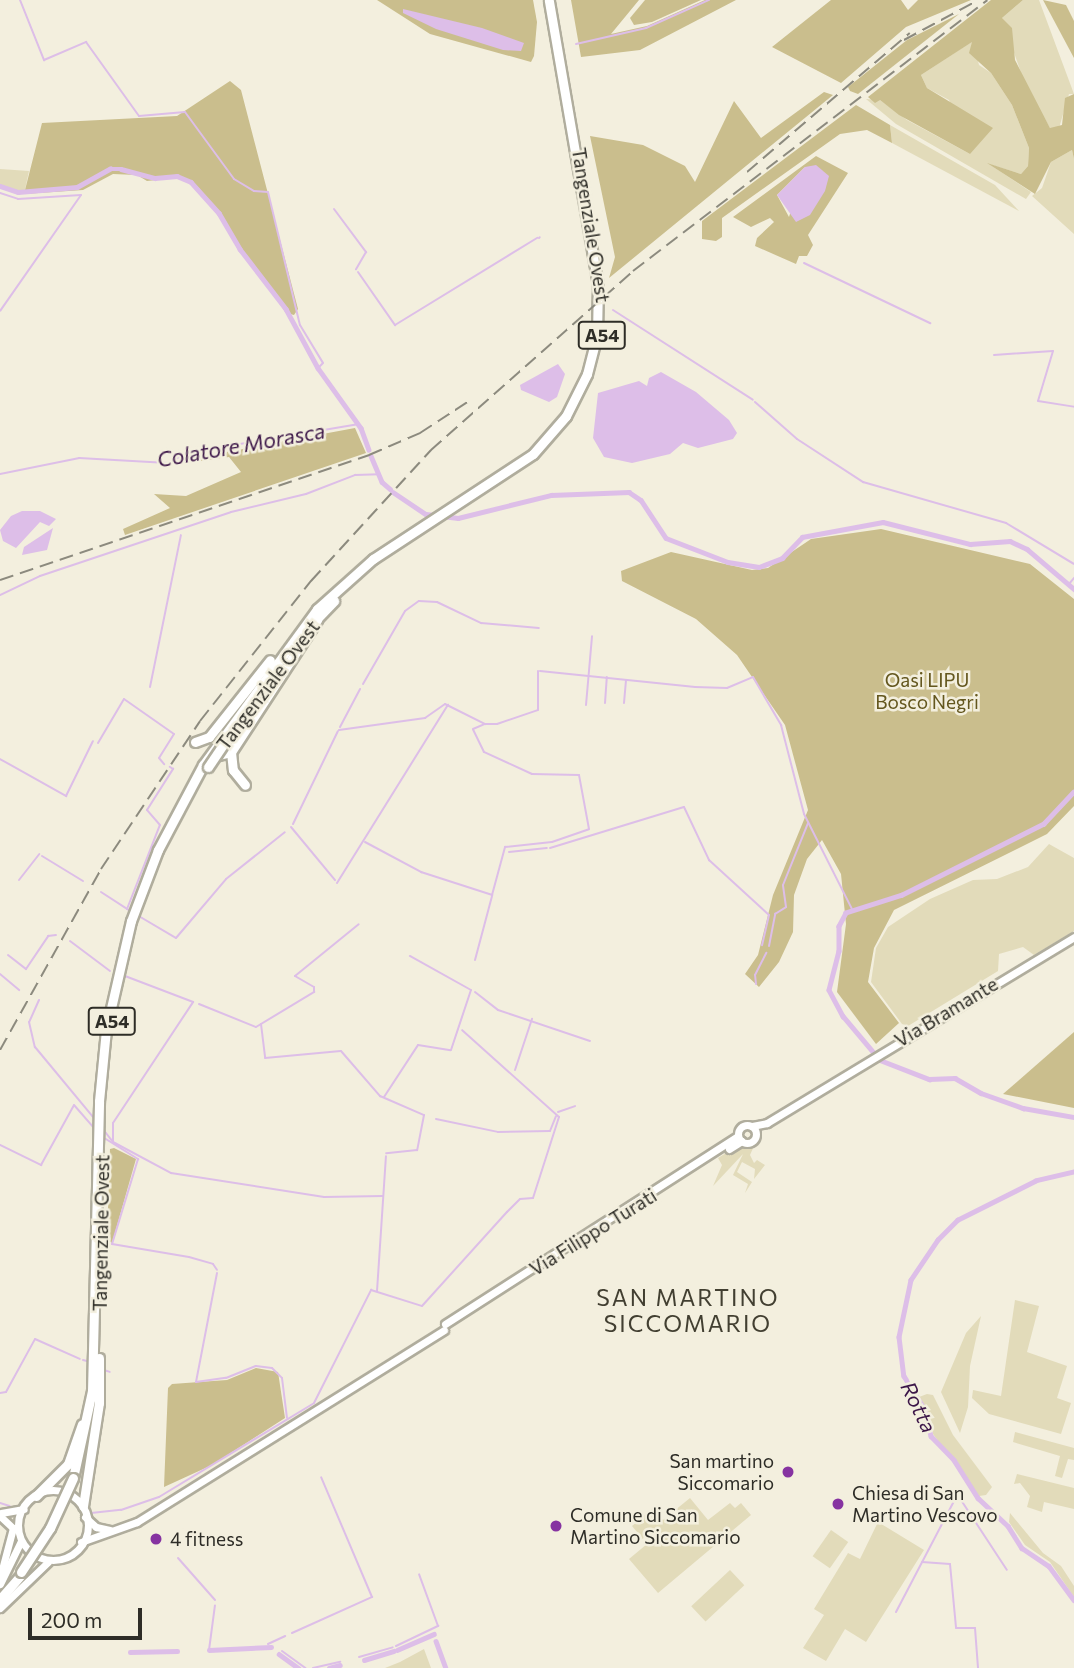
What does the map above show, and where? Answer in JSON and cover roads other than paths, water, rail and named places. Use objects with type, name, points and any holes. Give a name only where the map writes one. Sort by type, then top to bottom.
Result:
[{"type":"highway","name":"Tangenziale Ovest","points":[[97,1331],[101,1131],[109,1008],[136,914],[205,766],[320,611],[373,559],[517,472],[550,444],[577,407],[596,365],[604,295],[552,0]]},
{"type":"highway","points":[[195,742],[209,737],[320,611]]},
{"type":"highway","points":[[245,785],[233,770],[231,752],[320,611]]},
{"type":"highway","points":[[209,737],[211,754],[231,752]]},
{"type":"highway","points":[[36,1496],[68,1464],[77,1445],[97,1331]]},
{"type":"highway","points":[[83,1506],[100,1392],[97,1331]]},
{"type":"highway","name":"A54","points":[[0,1598],[22,1573],[50,1528],[75,1479],[89,1421],[97,1331]]},
{"type":"main road","name":"Via Bramante","points":[[755,1130],[878,1052],[1074,937]]},
{"type":"main road","points":[[741,1127],[755,1130],[750,1143],[740,1138],[741,1127]]},
{"type":"main road","name":"Via Filippo Turati","points":[[81,1542],[121,1529],[327,1402],[740,1138]]},
{"type":"main road","points":[[0,1608],[48,1562],[66,1557],[81,1542],[85,1517],[83,1506],[63,1489],[36,1496],[25,1508],[19,1530],[22,1541],[33,1557],[48,1562]]},
{"type":"main road","points":[[0,1514],[25,1508]]},
{"type":"main road","points":[[0,1514],[19,1530]]},
{"type":"main road","points":[[0,1514],[13,1528],[0,1577]]},
{"type":"main road","points":[[85,1517],[96,1527],[121,1529]]},
{"type":"main road","points":[[0,1584],[22,1541]]},
{"type":"waterway","points":[[20,0],[44,60],[86,42],[139,116],[185,112],[234,179],[254,191],[268,192],[300,325],[323,363],[318,368]]},
{"type":"waterway","points":[[576,44],[646,28],[709,0]]},
{"type":"waterway","points":[[0,186],[18,192],[77,187],[110,169],[121,169],[155,178],[177,176],[191,182],[219,213],[240,249],[286,309],[318,368],[361,428],[369,450]]},
{"type":"waterway","points":[[0,193],[18,199],[81,195],[0,311]]},
{"type":"waterway","points":[[334,209],[366,252],[356,269]]},
{"type":"waterway","points":[[358,272],[395,325],[537,238]]},
{"type":"waterway","points":[[804,263],[930,323]]},
{"type":"waterway","points":[[613,310],[753,400]]},
{"type":"waterway","points":[[994,355],[1053,351],[1038,401],[1074,407]]},
{"type":"waterway","points":[[755,402],[797,439],[863,482],[1006,523],[1074,564]]},
{"type":"waterway","name":"Colatore Morasca","points":[[0,474],[79,458],[168,463],[187,453],[358,424]]},
{"type":"waterway","points":[[371,456],[382,482],[390,489]]},
{"type":"waterway","points":[[0,595],[40,576],[231,512],[306,494],[355,475],[379,474]]},
{"type":"waterway","points":[[393,492],[426,514],[458,518],[551,495],[629,492],[641,500],[666,538],[728,562],[759,567],[782,558],[802,537],[883,522],[970,544],[1010,541],[1027,549],[1074,589]]},
{"type":"waterway","points":[[150,687],[181,535]]},
{"type":"waterway","points":[[1069,584],[1074,578]]},
{"type":"waterway","points":[[363,684],[405,611],[419,601],[437,602],[481,623],[539,628]]},
{"type":"waterway","points":[[586,705],[592,636]]},
{"type":"waterway","points":[[339,730],[425,718],[445,704],[485,724],[497,724],[538,710],[538,671]]},
{"type":"waterway","points":[[540,671],[727,688],[753,677],[781,725],[804,814],[852,909]]},
{"type":"waterway","points":[[605,703],[607,677]]},
{"type":"waterway","points":[[624,703],[626,680]]},
{"type":"waterway","points":[[340,727],[360,689]]},
{"type":"waterway","points":[[98,743],[124,699],[174,734],[159,758],[164,764]]},
{"type":"waterway","points":[[337,883],[448,705]]},
{"type":"waterway","points":[[365,842],[421,872],[492,895],[505,847],[552,842],[589,829],[579,775],[532,774],[484,752],[473,729],[485,724]]},
{"type":"waterway","points":[[293,824],[338,731]]},
{"type":"waterway","points":[[0,759],[66,796],[93,741]]},
{"type":"waterway","points":[[127,909],[160,825],[147,810],[173,769],[170,767]]},
{"type":"waterway","points":[[1074,792],[1044,824],[902,895],[846,913],[839,926],[839,951],[829,990],[843,1016],[880,1060],[929,1079],[955,1078],[981,1093],[1023,1108],[1074,1117]]},
{"type":"waterway","points":[[550,848],[684,807],[709,860],[769,915],[762,945]]},
{"type":"waterway","points":[[769,946],[775,914],[786,907],[783,885],[808,823]]},
{"type":"waterway","points":[[291,827],[335,880]]},
{"type":"waterway","points":[[137,915],[176,938],[226,879],[285,832]]},
{"type":"waterway","points":[[509,852],[547,848]]},
{"type":"waterway","points":[[19,880],[39,854]]},
{"type":"waterway","points":[[42,856],[83,881]]},
{"type":"waterway","points":[[101,892],[132,912]]},
{"type":"waterway","points":[[475,960],[492,896]]},
{"type":"waterway","points":[[199,1004],[256,1027],[314,992],[314,987],[295,976],[359,924]]},
{"type":"waterway","points":[[8,955],[26,969],[48,936],[56,935]]},
{"type":"waterway","points":[[70,941],[110,971]]},
{"type":"waterway","points":[[756,984],[755,975],[766,953]]},
{"type":"waterway","points":[[384,1097],[418,1045],[451,1050],[471,990],[410,956]]},
{"type":"waterway","points":[[0,974],[19,990]]},
{"type":"waterway","points":[[125,976],[193,1002]]},
{"type":"waterway","points":[[475,992],[498,1010],[590,1041]]},
{"type":"waterway","points":[[39,1000],[29,1022],[35,1047],[94,1118]]},
{"type":"waterway","points":[[113,1141],[113,1123],[193,1002]]},
{"type":"waterway","points":[[515,1070],[532,1019]]},
{"type":"waterway","points":[[261,1024],[265,1058],[341,1051],[380,1096],[424,1115],[417,1150],[386,1153]]},
{"type":"waterway","points":[[91,1513],[121,1510],[159,1497],[314,1403],[371,1290],[422,1306],[520,1199],[533,1198],[559,1117],[462,1030]]},
{"type":"waterway","points":[[0,1145],[41,1165],[74,1105],[95,1129]]},
{"type":"waterway","points":[[558,1112],[575,1106]]},
{"type":"waterway","points":[[436,1119],[498,1132],[550,1131],[556,1116]]},
{"type":"waterway","points":[[102,1128],[113,1142],[171,1173],[324,1197],[383,1196]]},
{"type":"waterway","points":[[101,1136],[138,1159],[112,1244],[189,1257],[213,1264],[217,1270]]},
{"type":"waterway","points":[[377,1291],[386,1156]]},
{"type":"waterway","name":"Rotta","points":[[1074,1172],[1036,1181],[958,1220],[938,1240],[911,1280],[899,1337],[904,1376],[924,1408],[931,1436],[954,1460],[978,1498],[1008,1526],[1022,1548],[1049,1566],[1074,1600]]},
{"type":"waterway","points":[[217,1273],[196,1382],[226,1378],[256,1366],[272,1368],[282,1378],[287,1418]]},
{"type":"waterway","points":[[0,1393],[6,1392],[35,1339],[80,1359]]},
{"type":"waterway","points":[[83,1360],[87,1361]]},
{"type":"waterway","points":[[104,1370],[110,1372]]},
{"type":"waterway","points":[[292,1633],[372,1597],[321,1477]]},
{"type":"waterway","points":[[959,1497],[1007,1570]]},
{"type":"waterway","points":[[896,1612],[954,1501]]},
{"type":"waterway","points":[[0,1503],[10,1506]]},
{"type":"waterway","points":[[178,1558],[215,1600]]},
{"type":"waterway","points":[[922,1562],[950,1564],[956,1628],[975,1628],[978,1668]]},
{"type":"waterway","points":[[396,1646],[438,1626],[419,1574]]},
{"type":"waterway","points":[[209,1650],[215,1605]]},
{"type":"waterway","points":[[397,1650],[434,1634]]},
{"type":"waterway","points":[[268,1644],[285,1636]]},
{"type":"waterway","points":[[436,1641],[446,1668]]},
{"type":"waterway","points":[[209,1650],[271,1647]]},
{"type":"waterway","points":[[359,1657],[393,1647]]},
{"type":"waterway","points":[[130,1652],[177,1651]]},
{"type":"waterway","points":[[282,1651],[305,1668]]},
{"type":"waterway","points":[[364,1660],[394,1651]]},
{"type":"waterway","points":[[279,1654],[298,1668]]},
{"type":"waterway","points":[[313,1668],[340,1662]]},
{"type":"waterway","points":[[329,1668],[340,1665]]},
{"type":"railway","points":[[0,1050],[101,869],[200,721],[311,581],[431,450],[633,271],[987,0]]},
{"type":"railway","points":[[904,40],[975,2]]},
{"type":"railway","points":[[747,172],[910,33]]},
{"type":"railway","points":[[0,580],[369,455],[420,433],[472,399]]},
{"type":"place","name":"San martino Siccomario","points":[[788,1472]]},
{"type":"place","name":"Chiesa di San Martino Vescovo","points":[[838,1504]]},
{"type":"place","name":"Comune di San Martino Siccomario","points":[[556,1526]]},
{"type":"place","name":"4 fitness","points":[[156,1539]]},
{"type":"district","name":"SAN MARTINO SICCOMARIO","points":[[688,1310]]},
{"type":"park label","name":"Oasi LIPU Bosco Negri","points":[[927,691]]}]
